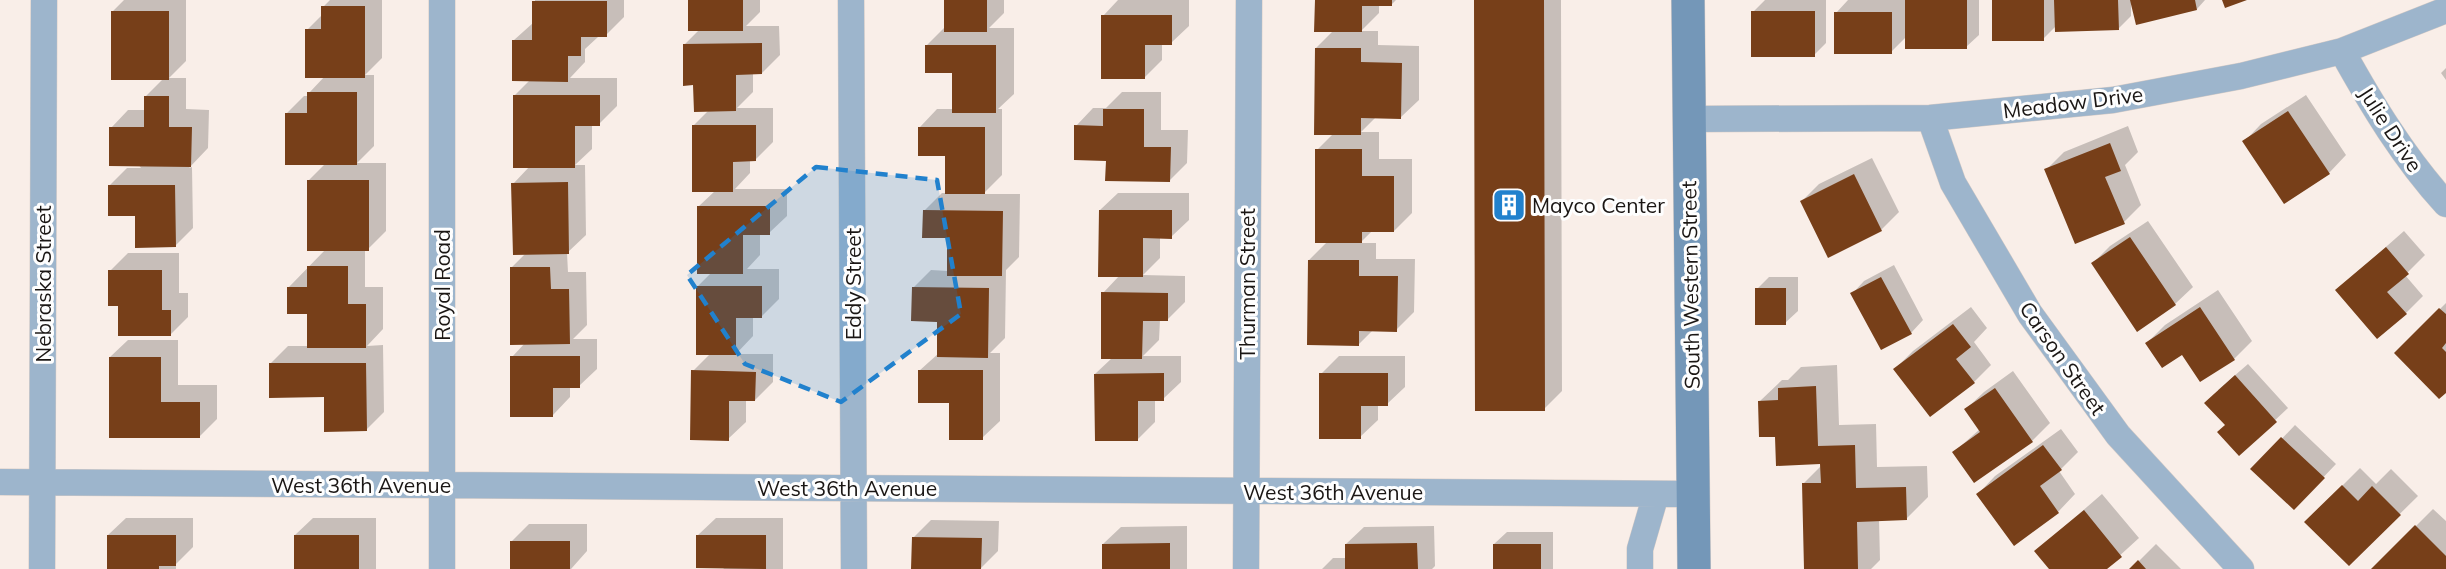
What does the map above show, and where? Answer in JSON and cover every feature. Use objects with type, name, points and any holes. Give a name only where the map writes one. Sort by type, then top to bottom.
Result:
[{"type":"main road","name":"South Western Street","points":[[1688,0],[1694,569]]},
{"type":"street","name":"Nebraska Street","points":[[42,569],[44,0]]},
{"type":"street","name":"Royal Road","points":[[442,0],[442,569]]},
{"type":"street","name":"Eddy Street","points":[[851,0],[854,569]]},
{"type":"street","name":"Thurman Street","points":[[1245,569],[1250,0]]},
{"type":"street","name":"Meadow Drive","points":[[1689,119],[1930,118],[2113,100],[2241,76],[2342,51],[2446,10]]},
{"type":"street","name":"Julie Drive","points":[[2342,51],[2369,99],[2424,179],[2446,204]]},
{"type":"street","name":"Carson Street","points":[[1930,118],[1953,183],[2030,314],[2118,435],[2241,569]]},
{"type":"street","name":"West 36th Avenue","points":[[0,482],[1694,494]]},
{"type":"street","points":[[1640,569],[1640,549],[1656,494]]},
{"type":"highlighted area","points":[[816,167],[937,180],[961,314],[841,402],[745,364],[687,275]]},
{"type":"building","points":[[688,0],[743,0],[743,31],[688,31]]},
{"type":"building","points":[[944,0],[987,0],[987,32],[944,32]]},
{"type":"building","points":[[1315,0],[1392,0],[1392,6],[1362,6],[1362,32],[1314,32]]},
{"type":"building","name":"Mayco Center","points":[[1474,0],[1544,0],[1545,411],[1475,411]]},
{"type":"building","points":[[1905,0],[1967,0],[1967,49],[1905,49]]},
{"type":"building","points":[[1992,0],[2044,0],[2044,41],[1992,41]]},
{"type":"building","points":[[2054,0],[2118,0],[2119,30],[2055,32]]},
{"type":"building","points":[[2130,0],[2195,0],[2197,10],[2136,25]]},
{"type":"building","points":[[2222,0],[2247,0],[2225,8]]},
{"type":"building","points":[[532,1],[607,1],[607,37],[581,37],[581,56],[568,56],[568,82],[512,81],[512,40],[532,40]]},
{"type":"building","points":[[321,6],[365,6],[365,78],[305,78],[305,29],[321,29]]},
{"type":"building","points":[[111,11],[169,11],[169,80],[111,80]]},
{"type":"building","points":[[1751,11],[1815,11],[1815,57],[1751,57]]},
{"type":"building","points":[[1834,12],[1892,12],[1892,54],[1834,54]]},
{"type":"building","points":[[1101,15],[1172,15],[1172,45],[1145,45],[1145,79],[1101,79]]},
{"type":"building","points":[[762,43],[762,74],[736,75],[736,111],[694,112],[693,85],[683,86],[683,44]]},
{"type":"building","points":[[925,45],[996,45],[996,113],[952,113],[952,73],[925,73]]},
{"type":"building","points":[[1315,48],[1361,48],[1361,62],[1402,63],[1401,119],[1361,118],[1361,135],[1314,135]]},
{"type":"building","points":[[307,92],[357,92],[357,165],[285,165],[285,113],[307,113]]},
{"type":"building","points":[[513,95],[600,95],[600,126],[575,126],[575,168],[513,168]]},
{"type":"building","points":[[144,96],[169,96],[169,127],[192,127],[191,167],[109,166],[109,127],[144,127]]},
{"type":"building","points":[[1103,109],[1144,109],[1144,147],[1171,147],[1170,182],[1105,181],[1106,161],[1074,160],[1074,125],[1103,126]]},
{"type":"building","points":[[2288,111],[2330,174],[2284,204],[2242,141]]},
{"type":"building","points":[[692,125],[756,125],[756,161],[733,162],[733,192],[692,192]]},
{"type":"building","points":[[918,127],[985,127],[985,194],[945,194],[945,156],[918,156]]},
{"type":"building","points":[[2110,143],[2121,171],[2105,177],[2125,224],[2075,244],[2044,169]]},
{"type":"building","points":[[1315,149],[1362,149],[1362,176],[1394,176],[1394,232],[1362,232],[1362,243],[1315,243]]},
{"type":"building","points":[[1854,174],[1882,231],[1828,258],[1800,201]]},
{"type":"building","points":[[307,180],[369,180],[369,251],[307,251]]},
{"type":"building","points":[[568,182],[569,254],[513,255],[511,183]]},
{"type":"building","points":[[108,185],[175,185],[176,247],[135,248],[135,216],[108,216]]},
{"type":"building","points":[[697,206],[770,206],[770,235],[743,235],[743,274],[697,274]]},
{"type":"building","points":[[923,210],[1003,211],[1002,276],[947,276],[947,238],[922,238]]},
{"type":"building","points":[[1099,210],[1172,210],[1172,239],[1143,238],[1143,277],[1098,277]]},
{"type":"building","points":[[2130,237],[2176,305],[2137,332],[2091,263]]},
{"type":"building","points":[[2386,247],[2409,274],[2387,292],[2407,314],[2377,339],[2335,290]]},
{"type":"building","points":[[1308,260],[1359,260],[1359,276],[1398,276],[1397,332],[1359,331],[1359,346],[1307,345]]},
{"type":"building","points":[[307,266],[348,266],[348,304],[366,304],[366,348],[307,348],[307,314],[287,314],[287,287],[307,287]]},
{"type":"building","points":[[510,267],[550,267],[551,289],[569,289],[570,344],[510,345]]},
{"type":"building","points":[[108,270],[162,270],[162,310],[171,310],[171,336],[118,336],[118,306],[108,306]]},
{"type":"building","points":[[1881,277],[1912,334],[1881,350],[1850,293]]},
{"type":"building","points":[[696,286],[762,286],[762,318],[736,318],[736,355],[696,355]]},
{"type":"building","points":[[912,287],[989,288],[988,358],[937,357],[937,322],[911,321]]},
{"type":"building","points":[[1755,288],[1786,288],[1786,325],[1755,325]]},
{"type":"building","points":[[1101,292],[1168,293],[1168,321],[1143,321],[1142,359],[1101,359]]},
{"type":"building","points":[[2200,307],[2235,360],[2200,382],[2182,355],[2162,368],[2145,343]]},
{"type":"building","points":[[2439,308],[2446,314],[2446,343],[2442,348],[2446,352],[2446,393],[2439,399],[2394,353]]},
{"type":"building","points":[[1953,324],[1971,347],[1956,359],[1975,383],[1930,417],[1893,369]]},
{"type":"building","points":[[510,356],[580,356],[580,388],[553,388],[553,417],[510,417]]},
{"type":"building","points":[[109,357],[161,357],[161,402],[200,402],[200,438],[109,438]]},
{"type":"building","points":[[269,363],[366,363],[367,431],[324,432],[324,397],[269,398]]},
{"type":"building","points":[[691,370],[756,372],[755,401],[729,401],[729,441],[690,440]]},
{"type":"building","points":[[918,370],[983,370],[983,440],[949,440],[949,403],[918,403]]},
{"type":"building","points":[[1164,373],[1164,401],[1138,401],[1138,441],[1095,441],[1094,374]]},
{"type":"building","points":[[1319,373],[1388,373],[1388,406],[1361,406],[1361,439],[1319,439]]},
{"type":"building","points":[[2235,375],[2277,422],[2239,456],[2217,432],[2225,425],[2204,403]]},
{"type":"building","points":[[1816,386],[1818,446],[1855,445],[1856,488],[1906,487],[1907,520],[1857,522],[1858,569],[1804,569],[1802,483],[1821,483],[1820,464],[1776,466],[1775,437],[1759,437],[1758,401],[1778,400],[1778,388]]},
{"type":"building","points":[[1995,388],[2033,442],[1974,483],[1952,452],[1980,432],[1964,409]]},
{"type":"building","points":[[2281,437],[2325,478],[2294,510],[2250,469]]},
{"type":"building","points":[[2043,445],[2062,470],[2040,486],[2059,513],[2014,546],[1976,494]]},
{"type":"building","points":[[2342,485],[2358,501],[2372,486],[2401,515],[2349,566],[2304,522]]},
{"type":"building","points":[[2084,510],[2122,557],[2107,569],[2049,569],[2034,551]]},
{"type":"building","points":[[2415,525],[2446,556],[2446,569],[2371,569]]},
{"type":"building","points":[[107,535],[176,535],[176,566],[159,566],[159,569],[107,569]]},
{"type":"building","points":[[294,535],[359,535],[359,569],[294,569]]},
{"type":"building","points":[[696,535],[766,535],[766,569],[696,568]]},
{"type":"building","points":[[912,537],[982,538],[981,569],[911,569]]},
{"type":"building","points":[[510,541],[570,541],[570,569],[510,569]]},
{"type":"building","points":[[1170,543],[1170,569],[1102,569],[1102,544]]},
{"type":"building","points":[[1417,543],[1418,569],[1345,569],[1345,544]]},
{"type":"building","points":[[1493,544],[1541,544],[1541,569],[1493,569]]},
{"type":"building","points":[[2138,560],[2146,569],[2129,569]]},
{"type":"place","name":"Mayco Center","points":[[1509,205]]}]
